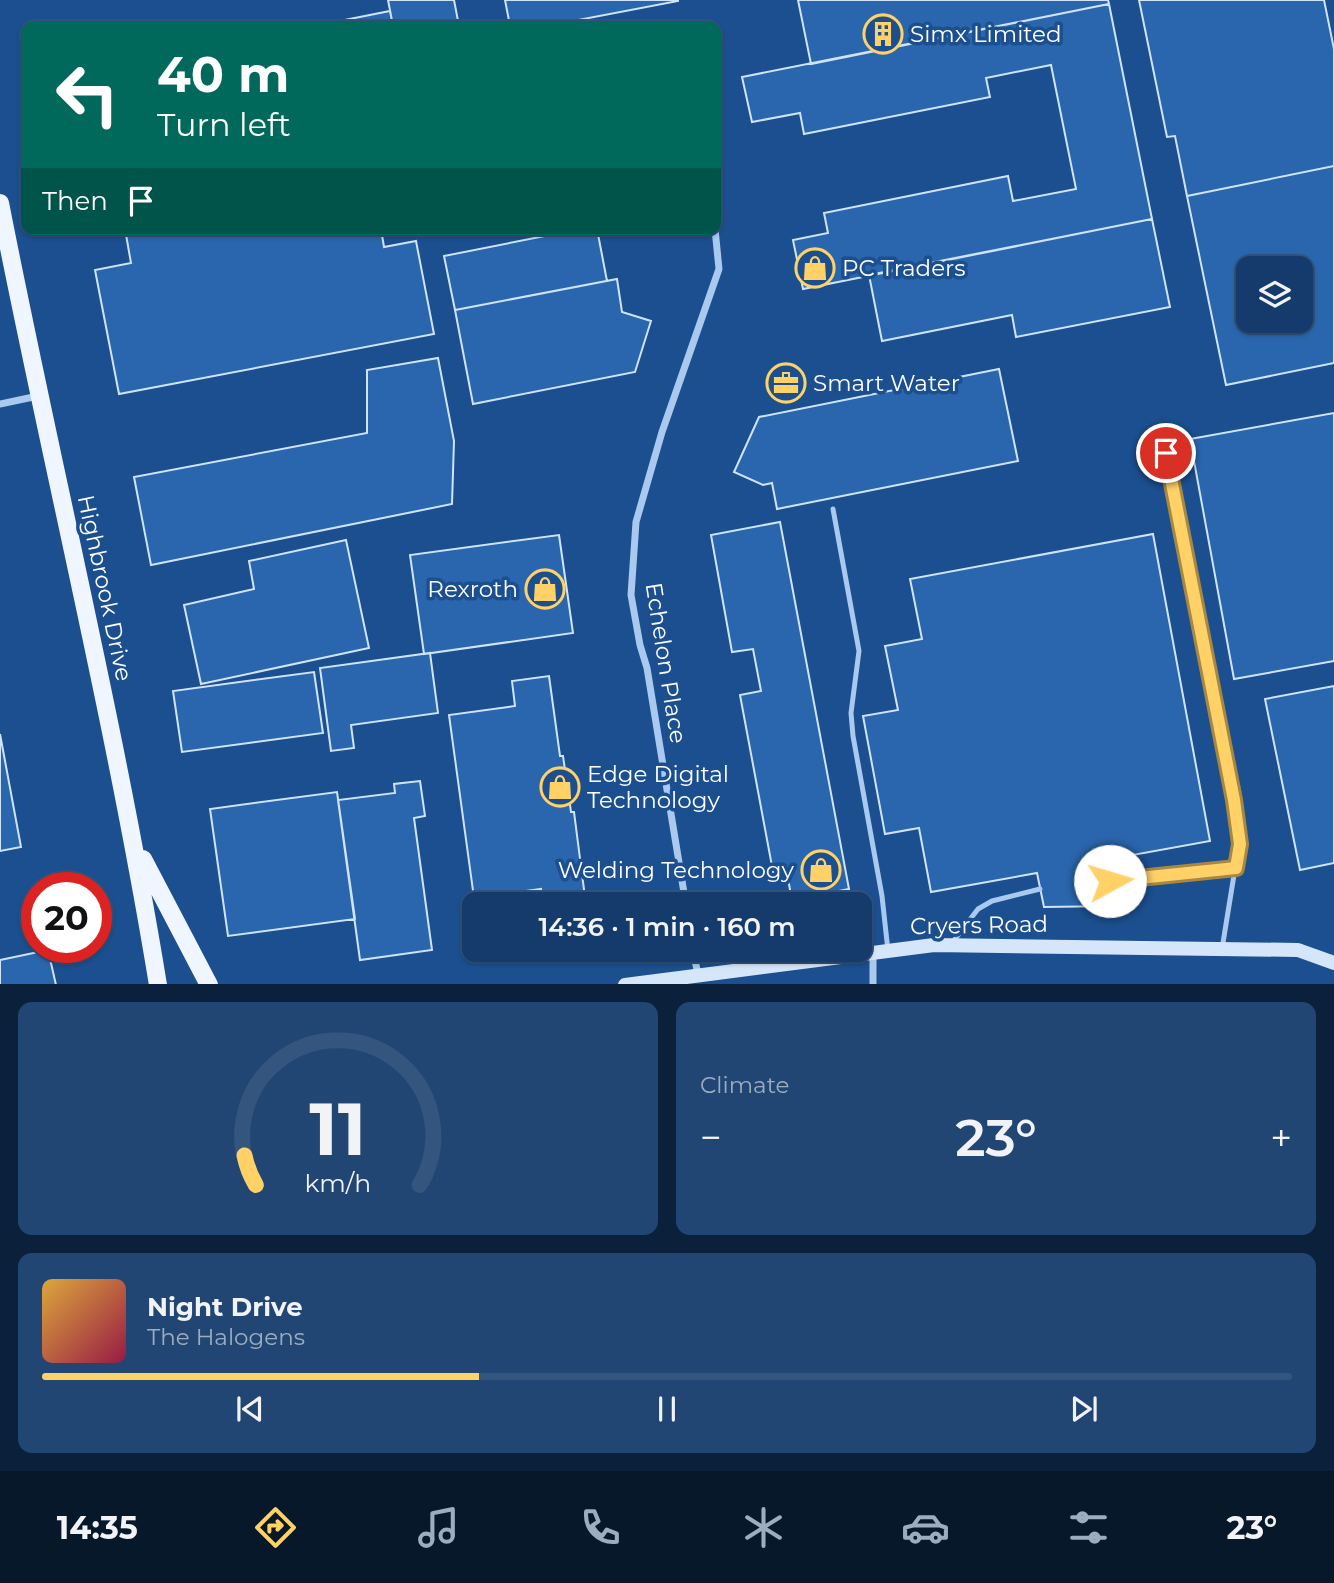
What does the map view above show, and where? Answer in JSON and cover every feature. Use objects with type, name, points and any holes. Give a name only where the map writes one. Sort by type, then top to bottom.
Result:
[{"type":"main road","name":"Highbrook Drive","points":[[0,203],[38,396],[135,843],[159,984]]},
{"type":"main road","points":[[135,843],[208,984]]},
{"type":"main road","name":"Cryers Road","points":[[632,984],[934,945],[1298,950],[1334,963]]},
{"type":"street","name":"Echelon Place","points":[[683,892],[647,668],[631,594],[636,522],[662,432],[719,269],[716,235]]},
{"type":"street","points":[[0,404],[38,396]]},
{"type":"street","points":[[873,984],[880,952]]},
{"type":"street","points":[[695,962],[698,975]]},
{"type":"lane","points":[[1166,453],[1234,800],[1240,844],[1222,949]]},
{"type":"lane","points":[[833,509],[859,651],[851,713],[882,896],[880,952]]},
{"type":"lane","points":[[1110,881],[1236,868]]},
{"type":"lane","points":[[950,945],[978,909],[992,901],[1040,889]]},
{"type":"building","points":[[388,0],[454,0],[458,21],[392,21]]},
{"type":"building","points":[[505,0],[678,0],[573,21],[509,21]]},
{"type":"building","name":"Simx Limited","points":[[798,0],[1108,0],[1109,4],[811,64]]},
{"type":"building","points":[[1139,0],[1324,0],[1334,49],[1334,166],[1187,196],[1175,136],[1167,137]]},
{"type":"building","points":[[1109,4],[1152,219],[803,289],[793,240],[828,233],[824,213],[1008,176],[1013,201],[1076,189],[1051,65],[986,78],[990,97],[804,134],[800,113],[752,122],[742,77]]},
{"type":"building","points":[[390,11],[392,21],[339,21]]},
{"type":"building","points":[[1334,166],[1334,363],[1226,385],[1187,196]]},
{"type":"building","points":[[1152,219],[1170,307],[1016,337],[1012,315],[882,341],[869,275]]},
{"type":"building","points":[[126,235],[382,235],[384,247],[416,241],[434,334],[119,394],[95,270],[131,263]]},
{"type":"building","points":[[550,235],[598,235],[607,281],[455,310],[444,256]]},
{"type":"building","points":[[617,279],[622,312],[651,321],[635,372],[473,404],[455,310]]},
{"type":"building","points":[[438,358],[454,441],[452,504],[151,565],[134,477],[367,433],[367,370]]},
{"type":"building","points":[[999,369],[1018,461],[777,509],[772,483],[763,485],[734,472],[759,417]]},
{"type":"building","points":[[1334,413],[1334,661],[1234,679],[1190,439]]},
{"type":"building","points":[[780,522],[849,889],[833,892],[790,892],[787,874],[774,877],[740,695],[761,691],[753,649],[732,652],[711,535]]},
{"type":"building","points":[[1153,534],[1210,841],[1105,860],[1115,906],[1044,907],[1037,873],[931,892],[919,828],[885,834],[863,716],[898,710],[885,646],[922,639],[910,579]]},
{"type":"building","points":[[559,535],[573,633],[424,654],[410,555]]},
{"type":"building","points":[[346,540],[369,648],[201,684],[184,605],[254,589],[249,561]]},
{"type":"building","points":[[430,653],[438,713],[351,725],[354,748],[331,751],[320,668]]},
{"type":"building","points":[[314,672],[323,733],[182,752],[173,691]]},
{"type":"building","points":[[549,676],[560,756],[563,756],[571,812],[574,812],[584,892],[541,892],[541,889],[473,892],[449,715],[515,706],[512,681]]},
{"type":"building","points":[[1334,686],[1334,863],[1300,870],[1265,699]]},
{"type":"building","points":[[0,734],[21,847],[0,851]]},
{"type":"building","points":[[420,781],[425,816],[414,818],[432,950],[360,960],[338,800],[395,793],[394,784]]},
{"type":"building","points":[[337,792],[355,919],[228,936],[210,809]]},
{"type":"building","points":[[21,956],[21,963],[51,963],[56,984],[0,984],[0,960]]},
{"type":"place","name":"Simx Limited","points":[[883,34]]},
{"type":"place","name":"PC Traders","points":[[815,268]]},
{"type":"place","name":"Smart Water","points":[[786,383]]},
{"type":"place","name":"Rexroth","points":[[545,589]]},
{"type":"place","name":"Edge Digital Technology","points":[[560,787]]},
{"type":"place","name":"Welding Technology","points":[[821,870]]},
{"type":"route","points":[[1110,881],[1236,868],[1240,844],[1234,800],[1166,453]]}]
